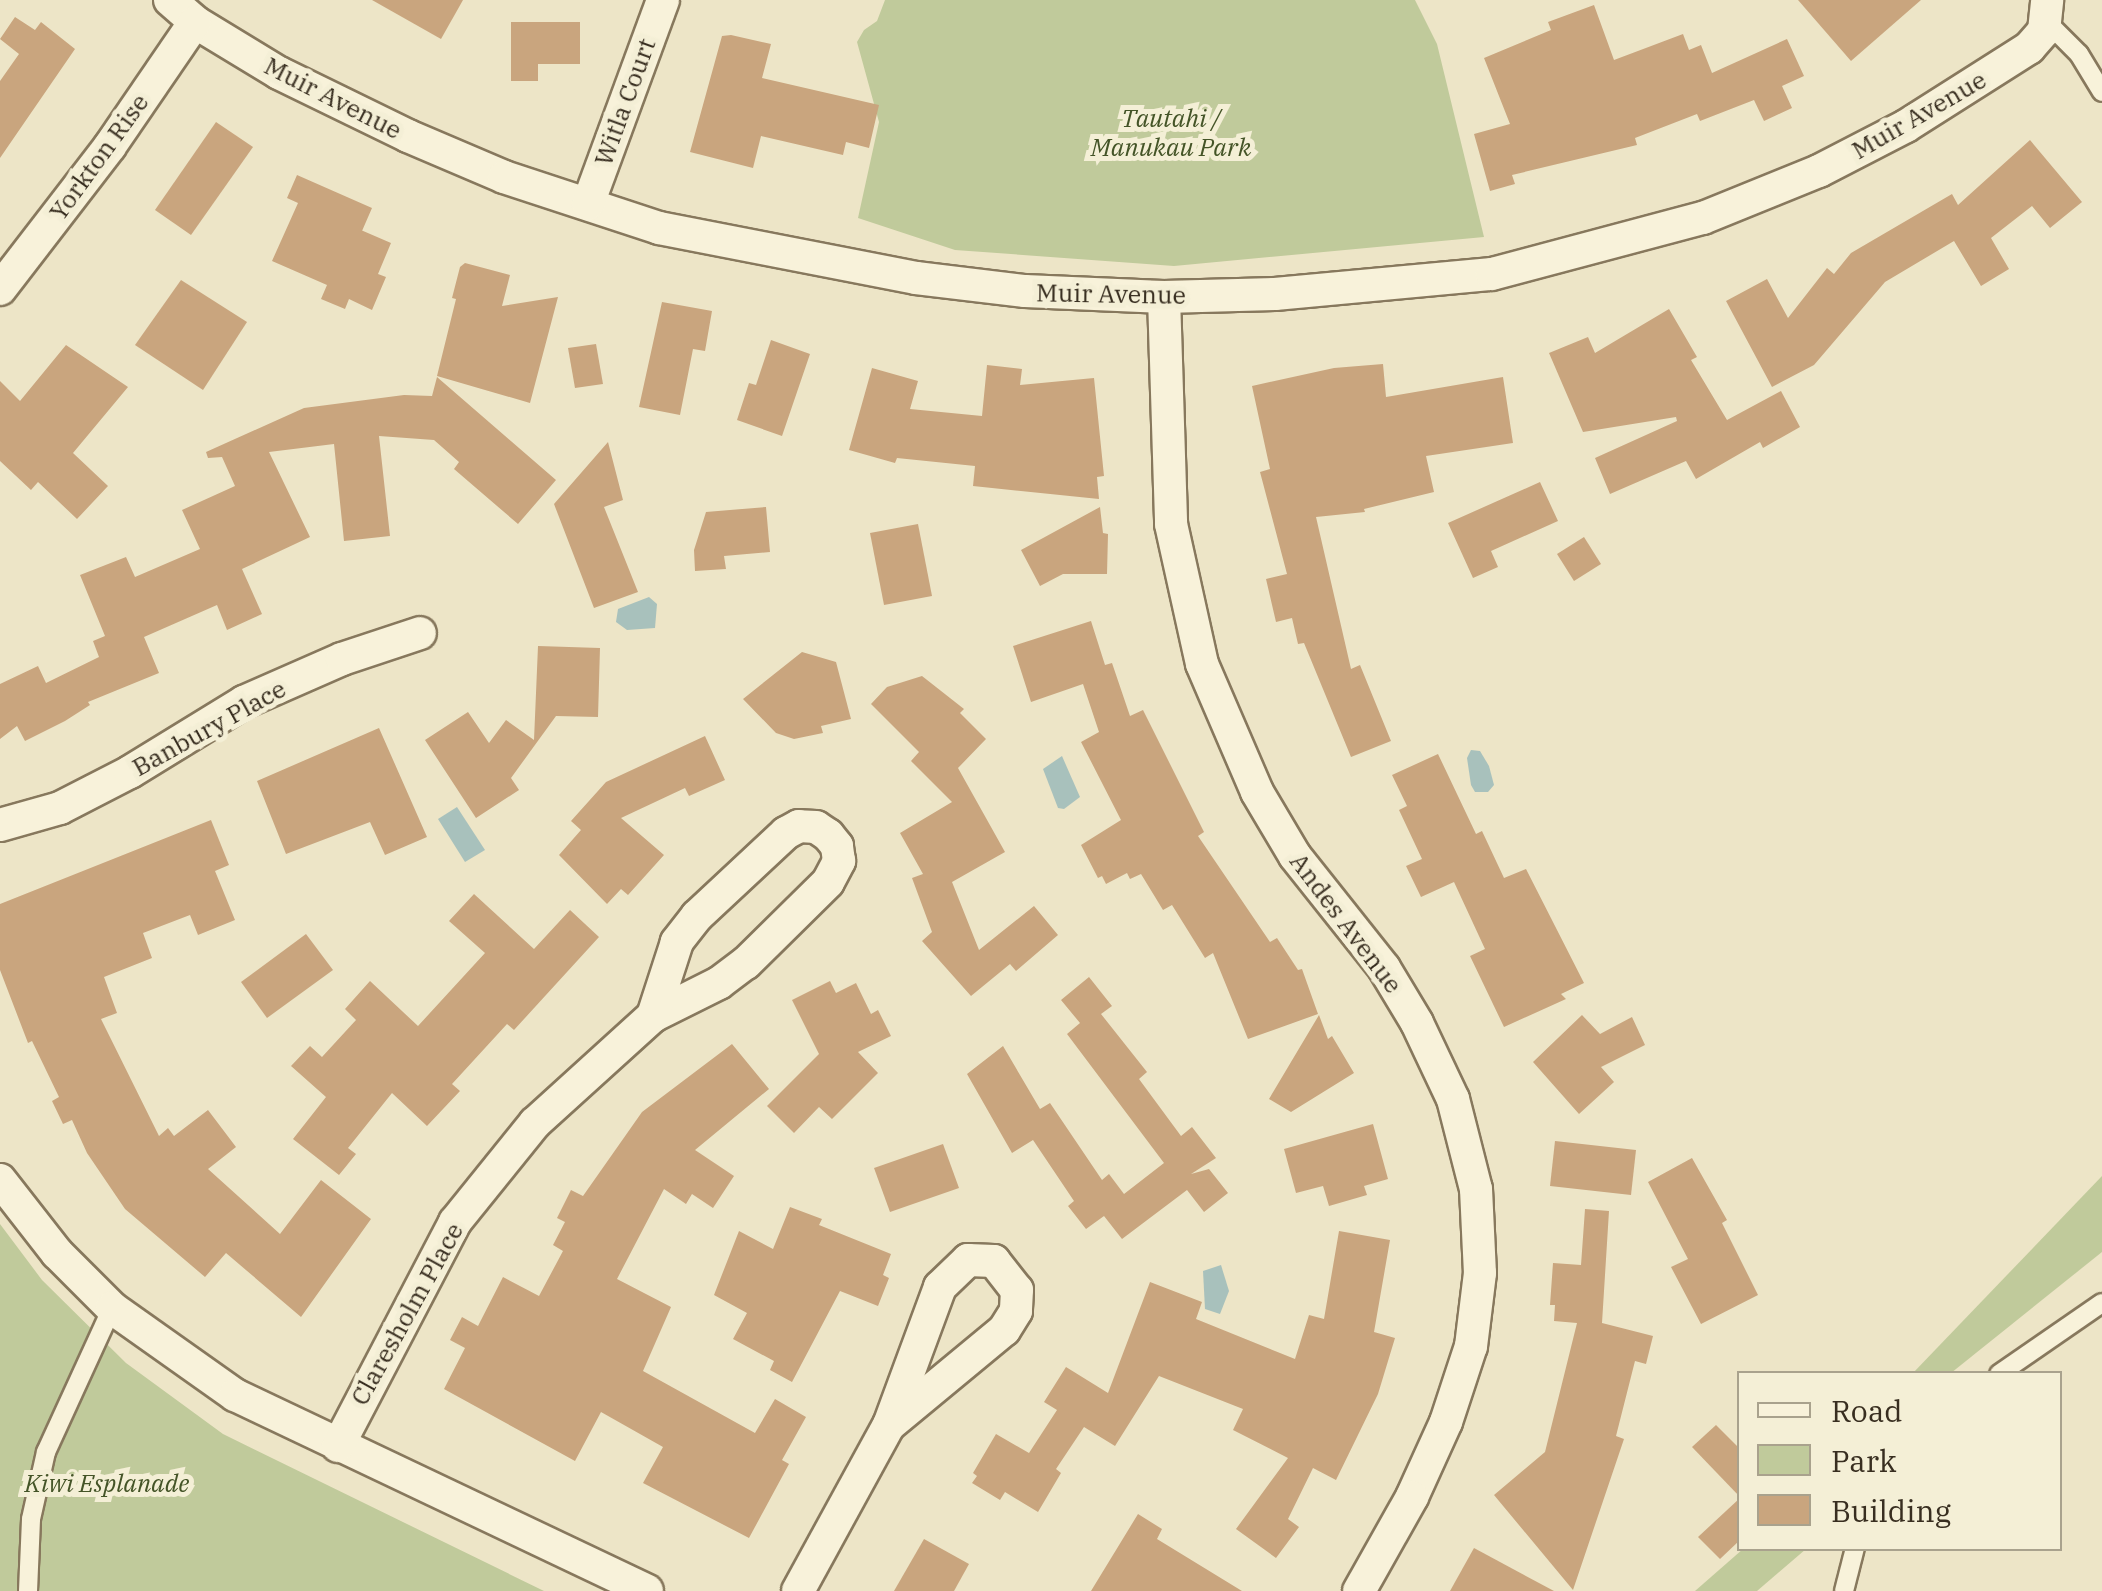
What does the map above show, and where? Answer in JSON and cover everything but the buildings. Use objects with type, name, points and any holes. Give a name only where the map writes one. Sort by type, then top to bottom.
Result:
[{"type":"street","name":"Muir Avenue","points":[[170,0],[196,22],[279,73],[408,136],[504,177],[659,228],[916,278],[1025,292],[1164,297],[1275,294],[1492,274],[1703,218],[1820,171],[1906,126],[2030,48],[2047,11]]},
{"type":"street","name":"Witla Court","points":[[588,204],[663,0]]},
{"type":"street","name":"Yorkton Rise","points":[[0,289],[110,146],[196,22]]},
{"type":"street","name":"Andes Avenue","points":[[1164,297],[1172,524],[1202,664],[1257,792],[1295,856],[1384,968],[1417,1024],[1453,1099],[1476,1189],[1480,1273],[1471,1346],[1446,1422],[1412,1497],[1359,1591]]},
{"type":"street","name":"Banbury Place","points":[[0,825],[78,799],[244,702],[342,659],[420,633]]},
{"type":"street","name":"Claresholm Place","points":[[338,1446],[454,1222],[536,1123],[652,1016],[719,983],[828,882],[839,861],[837,846],[828,835],[816,826],[799,826],[786,833],[698,916],[677,942],[652,1016]]},
{"type":"street","points":[[0,1180],[57,1253],[112,1308],[236,1395],[647,1591]]},
{"type":"street","points":[[798,1591],[889,1425],[940,1286],[968,1260],[994,1261],[1017,1290],[1016,1311],[1004,1330],[889,1425]]},
{"type":"lane","points":[[2047,11],[2102,92]]},
{"type":"lane","points":[[2003,1371],[2102,1303]]},
{"type":"lane","points":[[28,1591],[31,1519],[46,1452],[112,1308]]},
{"type":"lane","points":[[1844,1591],[1855,1551]]},
{"type":"green space","name":"Tautahi / Manukau Park","points":[[885,0],[1415,0],[1437,44],[1484,237],[1174,266],[955,250],[858,218],[879,122],[857,42],[864,30],[877,21]]},
{"type":"green space","points":[[2102,1176],[2102,1252],[1953,1371],[1915,1371]]},
{"type":"green space","name":"Kiwi Esplanade","points":[[0,1224],[42,1280],[126,1363],[223,1434],[544,1591],[0,1591]]},
{"type":"green space","points":[[1741,1551],[1804,1551],[1757,1591],[1695,1591]]},
{"type":"water","points":[[649,597],[657,604],[655,628],[627,630],[616,622],[618,609]]},
{"type":"water","points":[[1471,750],[1480,751],[1489,766],[1494,785],[1488,792],[1475,792],[1471,785],[1467,758]]},
{"type":"water","points":[[1062,756],[1080,797],[1064,809],[1058,808],[1043,769]]},
{"type":"water","points":[[457,807],[485,850],[465,862],[438,819]]},
{"type":"water","points":[[1221,1265],[1229,1291],[1220,1314],[1205,1309],[1203,1271]]}]
